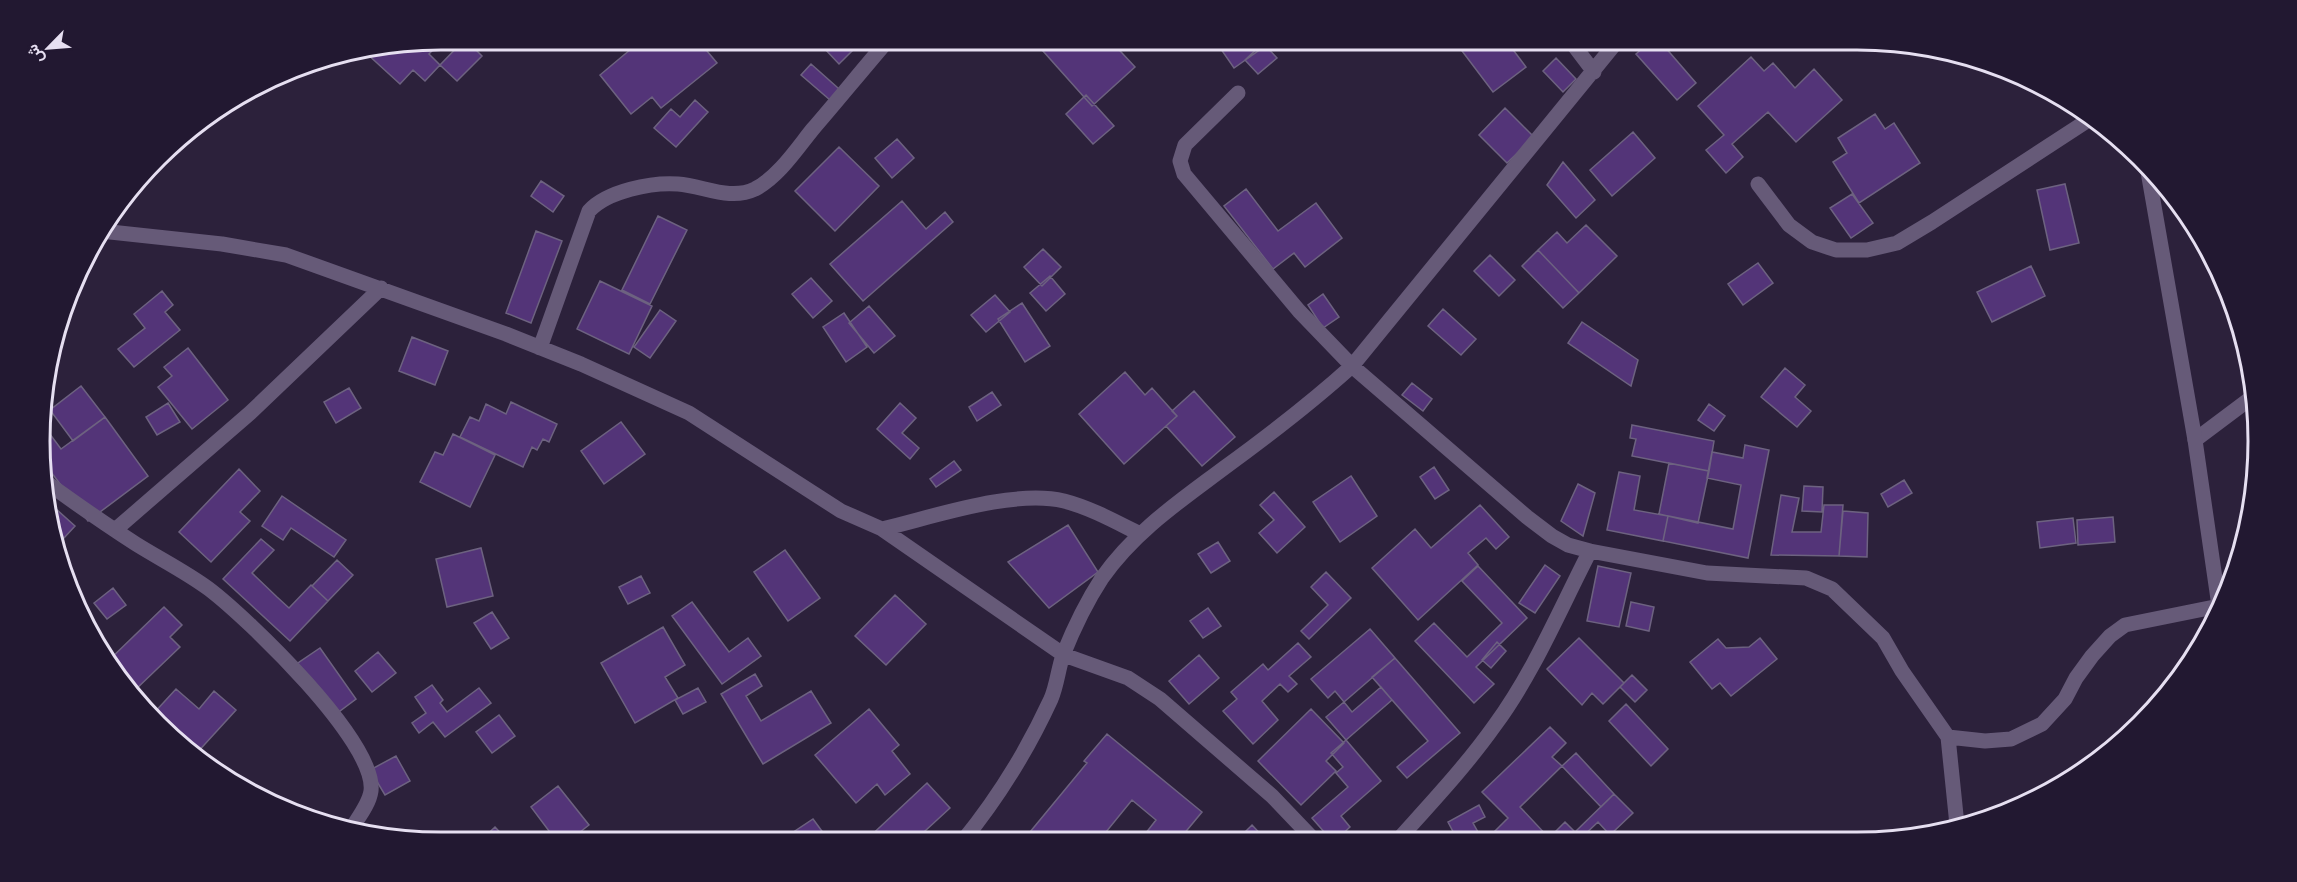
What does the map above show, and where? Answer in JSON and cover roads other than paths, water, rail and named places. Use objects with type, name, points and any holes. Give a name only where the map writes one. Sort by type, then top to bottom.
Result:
[{"type":"street","points":[[540,348],[589,211],[596,203],[608,196],[658,185],[679,184],[728,193],[755,189],[768,180],[789,158],[880,50]]},
{"type":"street","points":[[1577,50],[1594,72]]},
{"type":"street","points":[[970,832],[992,806],[1028,747],[1052,696],[1064,655],[1102,578],[1140,534],[1167,511],[1309,405],[1352,366],[1611,50]]},
{"type":"street","points":[[1238,93],[1185,145],[1180,161],[1184,174],[1299,311],[1352,366],[1527,518],[1568,545],[1707,573],[1806,578],[1832,589],[1883,638],[1902,671],[1948,737],[1957,819]]},
{"type":"street","points":[[1758,184],[1789,225],[1812,242],[1836,250],[1867,250],[1897,243],[2084,123]]},
{"type":"street","points":[[2150,183],[2194,440],[2217,593]]},
{"type":"street","points":[[110,232],[222,244],[286,255],[381,288],[581,364],[689,413],[841,511],[882,529],[1064,655],[1128,678],[1160,699],[1272,796],[1306,832]]},
{"type":"street","points":[[115,530],[250,412],[381,288]]},
{"type":"street","points":[[2194,440],[2245,402]]},
{"type":"street","points":[[52,486],[115,530],[209,589],[270,645],[307,684],[350,736],[366,766],[371,790],[355,823]]},
{"type":"street","points":[[882,529],[990,504],[1022,499],[1063,501],[1097,513],[1140,534]]},
{"type":"street","points":[[1405,832],[1446,788],[1496,724],[1532,665],[1590,551]]},
{"type":"street","points":[[1948,737],[2010,740],[2042,724],[2050,716],[2065,699],[2076,678],[2092,656],[2117,630],[2125,626],[2210,608]]}]
